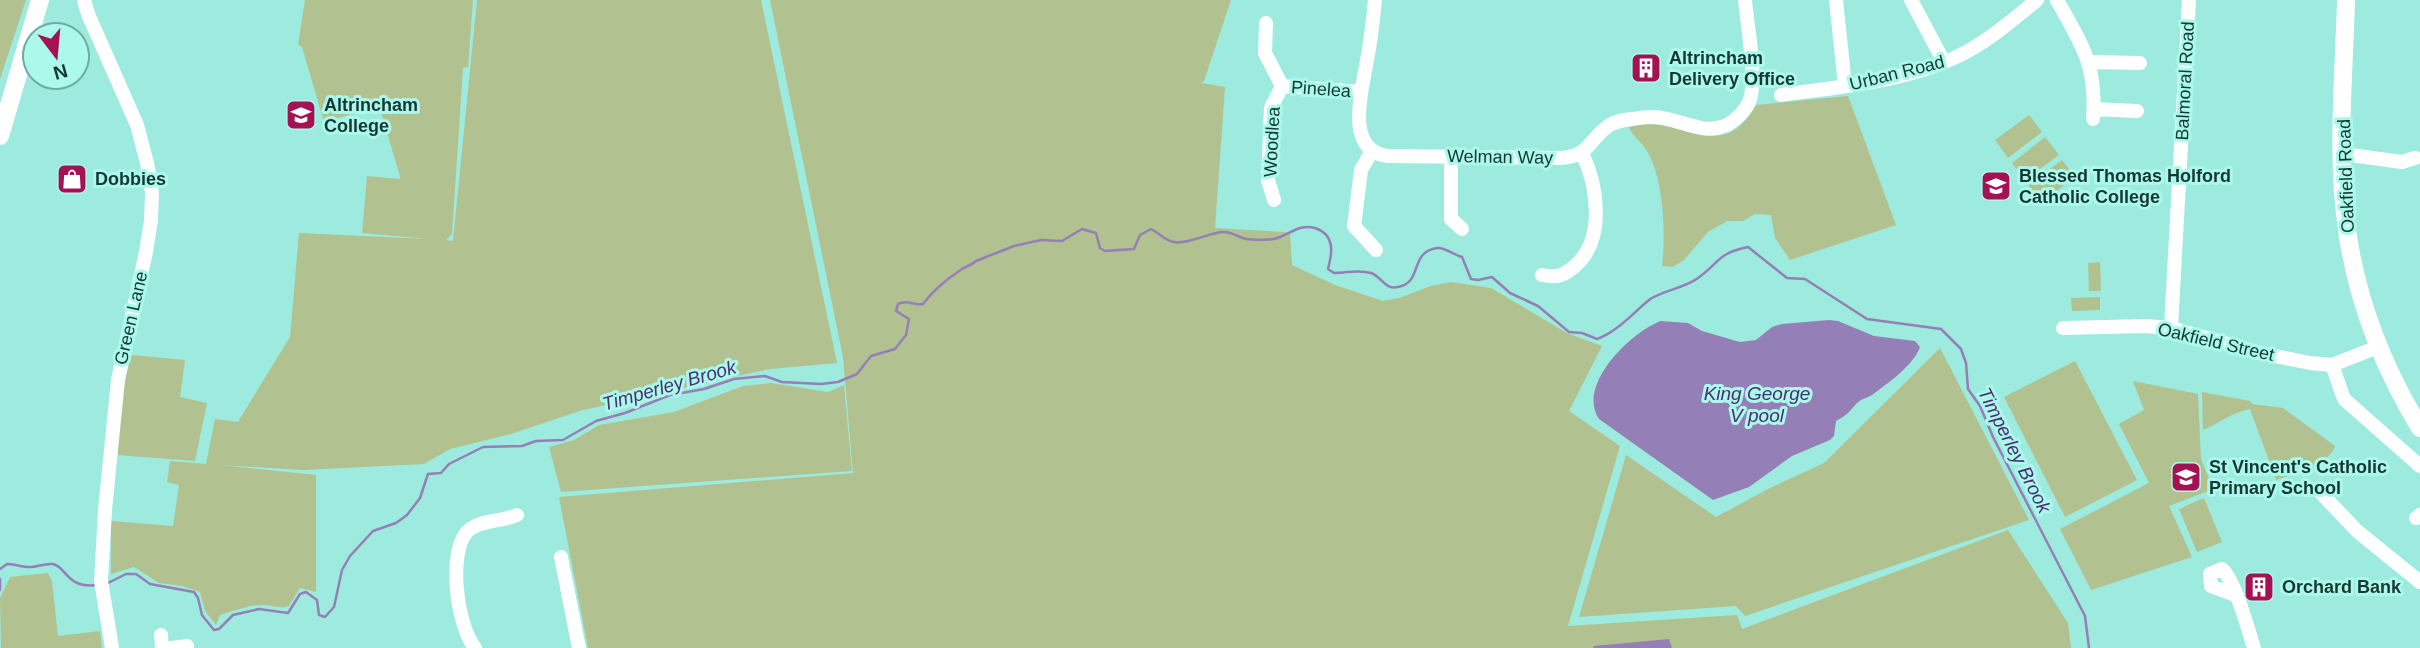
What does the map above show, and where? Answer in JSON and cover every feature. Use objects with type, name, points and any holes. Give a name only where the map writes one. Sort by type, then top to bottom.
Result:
[{"type":"main road","points":[[0,136],[40,0]]},
{"type":"main road","name":"Oakfield Road","points":[[2346,0],[2344,204],[2352,264],[2361,300],[2378,347],[2402,398],[2420,428]]},
{"type":"street","name":"Green Lane","points":[[84,0],[137,125],[152,192],[146,252],[117,390],[101,585],[112,648]]},
{"type":"street","points":[[1375,0],[1360,92],[1361,132],[1372,151],[1361,170],[1354,226],[1376,250]]},
{"type":"street","points":[[1542,275],[1562,281],[1580,262],[1593,241],[1593,186],[1582,153],[1608,126],[1630,119],[1662,116],[1701,128],[1720,127],[1738,117],[1749,103],[1752,93],[1745,0]]},
{"type":"street","points":[[1836,0],[1844,86]]},
{"type":"street","points":[[1911,0],[1944,62]]},
{"type":"street","name":"Urban Road","points":[[1781,95],[1894,77],[1944,62],[1988,39],[2037,0]]},
{"type":"street","points":[[2056,0],[2090,62],[2094,86],[2094,114],[2137,111]]},
{"type":"street","name":"Balmoral Road","points":[[2171,328],[2189,0]]},
{"type":"street","points":[[1266,23],[1265,53],[1282,86]]},
{"type":"street","points":[[2090,62],[2140,63]]},
{"type":"street","name":"Pinelea","points":[[1282,86],[1360,92]]},
{"type":"street","name":"Woodlea","points":[[1273,201],[1268,180],[1271,108],[1282,86]]},
{"type":"street","name":"Welman Way","points":[[1372,151],[1387,156],[1560,158],[1582,153]]},
{"type":"street","points":[[2343,154],[2410,163]]},
{"type":"street","points":[[1451,156],[1451,219],[1462,229]]},
{"type":"street","name":"Oakfield Street","points":[[2063,328],[2171,328],[2260,353],[2332,365],[2378,347]]},
{"type":"street","points":[[2332,365],[2344,398],[2420,466]]},
{"type":"street","points":[[2320,492],[2357,531],[2420,582]]},
{"type":"street","points":[[475,648],[463,621],[457,583],[456,555],[459,543],[469,530],[481,523],[496,526],[517,515]]},
{"type":"street","points":[[561,557],[579,648]]},
{"type":"street","points":[[2235,595],[2254,648]]},
{"type":"green space","points":[[0,0],[26,0],[0,79]]},
{"type":"green space","points":[[305,0],[473,0],[468,67],[463,68],[452,234],[446,240],[453,241],[477,0],[761,0],[837,363],[770,369],[583,410],[511,434],[450,449],[424,464],[303,470],[219,465],[316,475],[316,592],[300,588],[289,606],[260,605],[243,608],[220,615],[216,625],[205,611],[200,592],[159,583],[134,567],[111,574],[111,521],[173,526],[179,485],[167,482],[170,461],[206,464],[215,419],[238,422],[290,337],[299,233],[429,239],[362,233],[367,176],[400,179],[400,176],[379,106],[324,122],[302,47],[298,45]]},
{"type":"green space","points":[[770,0],[1231,0],[1204,81],[1201,83],[1225,87],[1215,228],[1290,234],[1292,265],[1335,285],[1383,301],[1451,282],[1491,288],[1567,333],[1602,346],[1569,411],[1620,446],[1568,626],[1737,615],[1742,629],[2008,530],[2068,623],[2071,648],[588,648],[559,497],[853,473],[843,357]]},
{"type":"green space","points":[[1848,96],[1896,225],[1790,260],[1775,238],[1771,215],[1755,214],[1743,221],[1727,221],[1708,232],[1684,260],[1673,267],[1662,266],[1664,239],[1660,189],[1651,159],[1629,127],[1650,124],[1708,136],[1721,135],[1733,131],[1745,121],[1756,105]]},
{"type":"green space","points":[[2029,115],[2042,132],[2008,158],[1995,140]]},
{"type":"green space","points":[[2045,137],[2059,155],[2025,180],[2012,163]]},
{"type":"green space","points":[[2062,160],[2075,177],[2041,203],[2028,185]]},
{"type":"green space","points":[[2100,262],[2101,291],[2089,291],[2088,263]]},
{"type":"green space","points":[[2100,297],[2100,310],[2072,311],[2071,298]]},
{"type":"green space","points":[[1940,348],[2029,520],[1745,616],[1736,606],[1579,617],[1626,455],[1716,517],[1824,463]]},
{"type":"green space","points":[[132,355],[185,360],[180,397],[207,403],[195,461],[117,455],[124,376]]},
{"type":"green space","points":[[2075,361],[2137,480],[2065,517],[2004,397]]},
{"type":"green space","points":[[2133,381],[2198,394],[2201,459],[2213,489],[2169,506],[2192,557],[2091,590],[2060,529],[2149,483],[2119,424],[2144,410]]},
{"type":"green space","points":[[771,383],[828,392],[844,385],[852,471],[561,492],[549,447],[574,440],[599,425],[674,412],[743,386]]},
{"type":"green space","points":[[2202,392],[2283,408],[2335,446],[2318,464],[2276,480],[2250,409],[2203,430]]},
{"type":"green space","points":[[2204,498],[2222,542],[2197,552],[2179,509]]},
{"type":"green space","points":[[48,573],[52,581],[58,636],[100,631],[102,648],[1,648],[0,598],[10,577]]},
{"type":"water","name":"King George V pool","points":[[1829,320],[1874,336],[1915,341],[1920,347],[1912,361],[1899,374],[1836,421],[1834,436],[1830,440],[1792,456],[1749,487],[1713,500],[1599,419],[1594,405],[1595,391],[1610,361],[1636,336],[1661,321],[1688,323],[1702,331],[1740,342],[1756,340],[1772,327],[1782,324]]},
{"type":"water","points":[[1669,639],[1672,648],[1593,648],[1594,646]]},
{"type":"waterway","name":"Timperley Brook","points":[[108,583],[126,574],[136,574],[150,584],[194,592],[202,615],[214,630],[219,629],[233,615],[259,609],[288,613],[300,594],[306,592],[317,600],[319,615],[325,617],[334,607],[342,570],[350,556],[373,531],[396,523],[407,515],[420,498],[428,474],[441,473],[449,464],[483,447],[522,446],[536,441],[563,440],[596,421],[670,395],[704,389],[734,379],[765,376],[782,382],[838,382],[857,374],[871,356],[895,349],[906,335],[909,319],[896,311],[898,304],[923,304],[941,285],[962,269],[1014,246],[1041,240],[1062,241],[1082,229],[1096,233],[1100,248],[1105,251],[1134,249],[1140,235],[1151,229],[1168,240],[1179,242],[1222,232],[1247,239],[1274,239],[1299,228],[1309,227],[1322,231],[1329,240],[1331,251],[1328,269],[1334,273],[1366,272],[1375,275],[1390,287],[1398,287],[1411,280],[1423,255],[1437,248],[1443,249],[1462,257],[1471,279],[1492,277],[1510,293],[1538,306],[1569,332],[1582,333],[1597,339],[1618,327],[1649,300],[1693,281],[1725,255],[1748,247],[1787,278],[1805,279],[1867,319],[1941,329],[1961,349],[1966,363],[1968,389],[1980,406],[1993,437],[2085,616],[2089,648]]},
{"type":"waterway","name":"Timperley Brook","points":[[0,569],[7,564],[30,567],[53,564],[79,584],[98,585]]},
{"type":"waterway","name":"Timperley Brook","points":[[0,579],[0,590]]},
{"type":"place","name":"Altrincham Delivery Office","points":[[1646,68]]},
{"type":"place","name":"Altrincham College","points":[[301,115]]},
{"type":"place","name":"Dobbies","points":[[72,179]]},
{"type":"place","name":"Blessed Thomas Holford Catholic College","points":[[1996,186]]},
{"type":"place","name":"St Vincent's Catholic Primary School","points":[[2186,477]]},
{"type":"place","name":"Orchard Bank","points":[[2259,587]]}]
